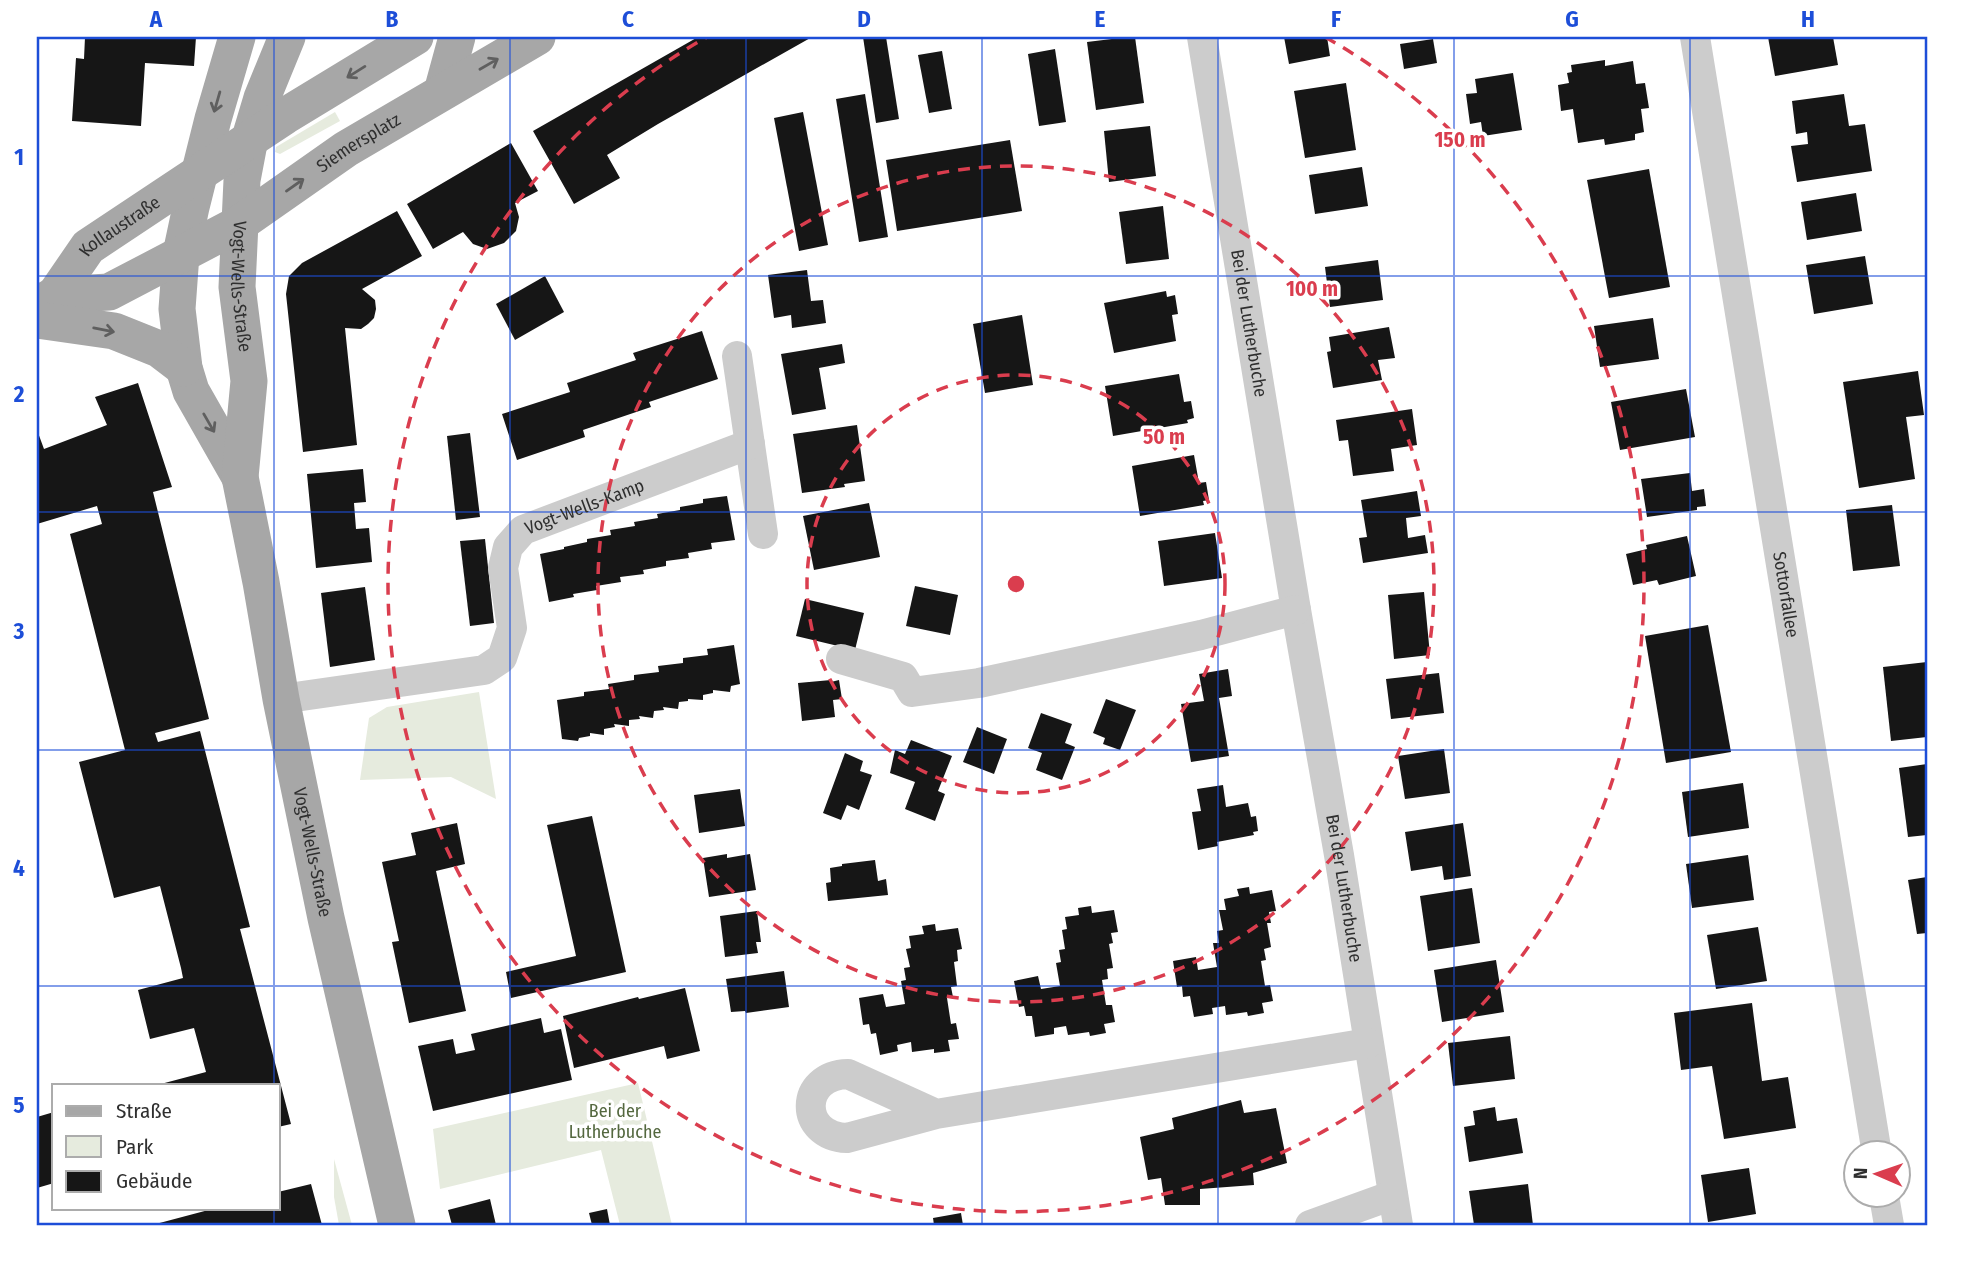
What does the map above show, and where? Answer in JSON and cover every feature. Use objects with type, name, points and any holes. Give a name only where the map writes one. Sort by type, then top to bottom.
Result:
[{"type":"main road","name":"Vogt-Wells-Straße","points":[[237,37],[185,192],[177,309],[184,368],[191,391],[240,477]]},
{"type":"main road","name":"Vogt-Wells-Straße","points":[[287,37],[262,98],[229,229],[237,271],[249,381],[240,477],[281,699],[326,918],[397,1225]]},
{"type":"main road","points":[[229,229],[204,216],[185,192],[250,138],[415,37]]},
{"type":"main road","points":[[442,92],[457,37]]},
{"type":"main road","name":"Siemersplatz","points":[[181,254],[229,229],[346,149],[537,37]]},
{"type":"main road","name":"Kollaustraße","points":[[43,307],[88,247],[185,192]]},
{"type":"main road","points":[[43,307],[109,292],[181,254]]},
{"type":"main road","points":[[43,307],[159,349],[184,368]]},
{"type":"street","name":"Bei der Lutherbuche","points":[[1202,37],[1398,1225]]},
{"type":"street","name":"Sottorfallee","points":[[1695,37],[1875,1140]]},
{"type":"street","points":[[737,356],[763,534]]},
{"type":"street","name":"Vogt-Wells-Kamp","points":[[281,699],[484,670],[502,657],[512,628],[503,568],[508,547],[523,530],[750,444]]},
{"type":"street","points":[[841,659],[903,677],[912,692],[979,683],[1201,635],[1296,610]]},
{"type":"street","points":[[936,1114],[1368,1043]]},
{"type":"street","points":[[1310,1225],[1393,1195]]},
{"type":"green space","points":[[335,112],[340,121],[280,154],[275,152],[276,147]]},
{"type":"green space","points":[[479,692],[496,799],[451,777],[360,780],[369,718],[387,707]]},
{"type":"green space","name":"Bei der Lutherbuche","points":[[638,1083],[672,1225],[620,1225],[601,1150],[440,1189],[433,1129]]},
{"type":"green space","points":[[334,1159],[352,1225],[339,1225],[334,1197]]},
{"type":"building","points":[[85,37],[196,37],[194,66],[145,63],[141,126],[72,121],[76,58],[84,59]]},
{"type":"building","points":[[698,37],[812,37],[607,155],[620,178],[574,204],[533,131]]},
{"type":"building","points":[[863,37],[886,37],[899,119],[876,123]]},
{"type":"building","points":[[1135,37],[1144,103],[1096,110],[1087,42]]},
{"type":"building","points":[[1284,37],[1327,37],[1330,56],[1289,64]]},
{"type":"building","points":[[1768,37],[1833,37],[1838,65],[1775,76]]},
{"type":"building","points":[[1433,39],[1437,63],[1404,69],[1400,44]]},
{"type":"building","points":[[1055,49],[1066,122],[1039,126],[1028,54]]},
{"type":"building","points":[[942,51],[952,109],[929,113],[918,55]]},
{"type":"building","points":[[1605,60],[1605,66],[1633,61],[1636,84],[1645,83],[1649,108],[1641,109],[1644,132],[1635,134],[1635,140],[1605,145],[1604,139],[1578,143],[1573,109],[1561,111],[1558,85],[1569,83],[1567,73],[1572,72],[1571,65]]},
{"type":"building","points":[[1513,73],[1522,130],[1483,136],[1481,122],[1470,124],[1466,94],[1477,93],[1475,79]]},
{"type":"building","points":[[1346,83],[1356,150],[1305,158],[1294,91]]},
{"type":"building","points":[[865,94],[888,237],[859,242],[836,99]]},
{"type":"building","points":[[1844,94],[1849,126],[1865,124],[1872,171],[1797,182],[1791,146],[1808,144],[1807,132],[1796,134],[1792,101]]},
{"type":"building","points":[[803,112],[828,245],[799,251],[774,118]]},
{"type":"building","points":[[1150,126],[1156,176],[1109,182],[1104,131]]},
{"type":"building","points":[[1010,140],[1022,211],[897,231],[886,160]]},
{"type":"building","points":[[511,143],[538,191],[515,203],[519,217],[516,231],[504,243],[487,249],[473,244],[463,232],[433,249],[407,204]]},
{"type":"building","points":[[1362,167],[1368,206],[1315,214],[1309,175]]},
{"type":"building","points":[[1649,169],[1670,287],[1609,298],[1587,180]]},
{"type":"building","points":[[1856,193],[1862,231],[1807,240],[1801,202]]},
{"type":"building","points":[[1163,206],[1169,259],[1126,264],[1119,212]]},
{"type":"building","points":[[397,211],[422,256],[362,289],[375,300],[374,318],[361,329],[345,328],[357,445],[303,452],[286,294],[289,276],[302,263]]},
{"type":"building","points":[[1865,256],[1873,304],[1814,314],[1806,265]]},
{"type":"building","points":[[1378,260],[1383,300],[1330,307],[1325,267]]},
{"type":"building","points":[[807,270],[811,301],[823,300],[826,323],[792,328],[791,315],[774,318],[768,275]]},
{"type":"building","points":[[545,276],[564,312],[515,340],[496,304]]},
{"type":"building","points":[[1166,291],[1167,297],[1175,295],[1178,314],[1172,315],[1176,341],[1114,353],[1104,303]]},
{"type":"building","points":[[1022,315],[1033,385],[985,393],[973,324]]},
{"type":"building","points":[[1653,318],[1659,359],[1600,367],[1594,326]]},
{"type":"building","points":[[1389,327],[1395,358],[1378,360],[1382,380],[1333,388],[1327,352],[1331,351],[1329,337]]},
{"type":"building","points":[[702,331],[718,379],[649,402],[651,407],[583,430],[585,437],[517,460],[502,414],[570,392],[567,383],[636,360],[633,353]]},
{"type":"building","points":[[842,344],[845,363],[819,368],[826,409],[792,415],[781,354]]},
{"type":"building","points":[[1918,371],[1924,415],[1906,417],[1915,479],[1859,488],[1843,382]]},
{"type":"building","points":[[1179,374],[1184,402],[1191,401],[1194,418],[1187,420],[1188,423],[1113,436],[1105,386]]},
{"type":"building","points":[[138,383],[172,487],[153,492],[209,719],[155,733],[158,742],[200,731],[250,927],[240,929],[291,1124],[280,1127],[280,1084],[161,1084],[206,1072],[194,1028],[150,1039],[138,990],[183,978],[181,968],[160,886],[114,898],[79,762],[125,750],[70,534],[102,524],[97,506],[37,524],[37,430],[44,449],[107,425],[95,397]]},
{"type":"building","points":[[1686,389],[1695,437],[1620,450],[1611,402]]},
{"type":"building","points":[[1412,409],[1417,445],[1391,449],[1394,471],[1353,476],[1348,440],[1339,441],[1336,420]]},
{"type":"building","points":[[857,425],[865,481],[844,484],[845,487],[802,493],[793,434]]},
{"type":"building","points":[[470,433],[480,517],[456,520],[447,436]]},
{"type":"building","points":[[1194,455],[1199,483],[1206,482],[1209,500],[1203,501],[1204,505],[1140,516],[1132,466]]},
{"type":"building","points":[[363,469],[366,502],[354,503],[356,529],[369,528],[372,562],[316,568],[307,474]]},
{"type":"building","points":[[1690,473],[1692,491],[1704,489],[1706,506],[1697,507],[1697,510],[1647,517],[1641,479]]},
{"type":"building","points":[[1417,491],[1421,516],[1406,518],[1408,538],[1425,535],[1428,553],[1363,563],[1359,538],[1367,537],[1361,500]]},
{"type":"building","points":[[727,496],[735,540],[711,543],[712,549],[688,553],[689,558],[666,561],[666,566],[643,570],[644,574],[620,577],[621,582],[596,586],[597,590],[549,602],[540,554],[587,542],[587,539],[611,535],[610,530],[635,526],[634,522],[658,518],[657,514],[703,503],[703,499]]},
{"type":"building","points":[[869,503],[880,557],[814,570],[803,516]]},
{"type":"building","points":[[1892,505],[1900,566],[1853,571],[1846,510]]},
{"type":"building","points":[[1215,533],[1222,578],[1164,586],[1158,541]]},
{"type":"building","points":[[1687,536],[1696,576],[1659,585],[1657,580],[1633,585],[1626,554],[1647,549],[1646,545]]},
{"type":"building","points":[[485,539],[494,623],[470,626],[460,541]]},
{"type":"building","points":[[915,586],[958,595],[950,635],[906,626]]},
{"type":"building","points":[[365,587],[375,660],[330,667],[321,593]]},
{"type":"building","points":[[1424,592],[1430,655],[1394,659],[1388,595]]},
{"type":"building","points":[[805,599],[864,613],[855,650],[796,636]]},
{"type":"building","points":[[1708,625],[1731,752],[1666,763],[1645,636]]},
{"type":"building","points":[[734,645],[740,684],[731,686],[730,692],[713,690],[713,693],[703,695],[703,700],[688,699],[679,702],[678,709],[663,707],[664,710],[654,711],[653,718],[639,716],[640,719],[629,720],[629,726],[614,724],[615,727],[604,729],[604,735],[590,733],[590,736],[579,738],[578,741],[562,739],[557,700],[584,696],[584,692],[609,689],[608,684],[634,680],[634,675],[659,672],[658,666],[683,663],[683,658],[708,655],[707,649]]},
{"type":"building","points":[[1927,662],[1927,737],[1891,741],[1883,667]]},
{"type":"building","points":[[1228,669],[1232,696],[1219,698],[1229,756],[1191,762],[1181,704],[1204,701],[1199,674]]},
{"type":"building","points":[[1439,673],[1444,713],[1391,719],[1386,679]]},
{"type":"building","points":[[839,680],[842,699],[833,700],[835,717],[802,721],[798,683]]},
{"type":"building","points":[[1106,699],[1136,710],[1120,750],[1103,744],[1105,738],[1093,733]]},
{"type":"building","points":[[1041,713],[1072,724],[1065,743],[1075,747],[1062,780],[1036,770],[1042,753],[1028,748]]},
{"type":"building","points":[[977,727],[1007,739],[994,774],[963,762]]},
{"type":"building","points":[[911,740],[952,756],[938,791],[945,794],[935,821],[905,809],[915,782],[890,773],[895,750],[905,754]]},
{"type":"building","points":[[1444,749],[1450,793],[1405,799],[1398,756]]},
{"type":"building","points":[[845,753],[863,761],[860,771],[872,775],[859,810],[847,805],[841,820],[823,813]]},
{"type":"building","points":[[1927,764],[1927,835],[1908,837],[1899,768]]},
{"type":"building","points":[[1743,783],[1749,828],[1688,837],[1682,792]]},
{"type":"building","points":[[1223,785],[1226,807],[1248,803],[1251,817],[1256,816],[1258,831],[1253,832],[1254,835],[1217,842],[1218,846],[1198,850],[1192,812],[1201,811],[1197,789]]},
{"type":"building","points":[[740,789],[745,826],[699,833],[694,795]]},
{"type":"building","points":[[592,816],[626,972],[511,998],[506,972],[576,956],[547,825]]},
{"type":"building","points":[[457,823],[465,864],[436,871],[466,1011],[409,1023],[392,942],[399,941],[382,862],[416,855],[411,833]]},
{"type":"building","points":[[1463,823],[1471,876],[1444,880],[1442,866],[1411,871],[1405,832]]},
{"type":"building","points":[[727,854],[727,858],[750,854],[756,890],[709,897],[703,858]]},
{"type":"building","points":[[1748,855],[1754,900],[1692,908],[1686,864]]},
{"type":"building","points":[[875,860],[878,881],[886,879],[888,895],[828,901],[826,883],[831,882],[830,868]]},
{"type":"building","points":[[1927,877],[1927,933],[1917,934],[1908,880]]},
{"type":"building","points":[[1249,887],[1250,894],[1272,890],[1276,911],[1269,912],[1271,923],[1267,923],[1271,947],[1264,949],[1266,960],[1261,961],[1265,986],[1270,985],[1273,1001],[1262,1003],[1264,1013],[1248,1016],[1247,1012],[1226,1015],[1225,1006],[1212,1008],[1213,1014],[1194,1017],[1190,996],[1183,997],[1182,986],[1177,987],[1173,961],[1196,957],[1198,970],[1217,967],[1213,943],[1219,943],[1217,931],[1223,930],[1219,910],[1226,910],[1224,899],[1239,896],[1237,889]]},
{"type":"building","points":[[1472,888],[1480,943],[1428,951],[1420,896]]},
{"type":"building","points":[[1091,906],[1092,913],[1114,910],[1118,932],[1111,933],[1113,943],[1109,944],[1113,968],[1107,969],[1108,979],[1102,980],[1106,1005],[1112,1005],[1115,1022],[1104,1024],[1106,1033],[1090,1036],[1089,1032],[1068,1035],[1066,1026],[1054,1028],[1054,1034],[1035,1037],[1032,1016],[1026,1016],[1024,1006],[1019,1007],[1014,981],[1038,976],[1041,989],[1060,986],[1056,963],[1061,962],[1059,950],[1065,949],[1062,930],[1067,929],[1065,917],[1079,915],[1078,908]]},
{"type":"building","points":[[757,911],[761,942],[756,942],[758,953],[725,957],[720,916]]},
{"type":"building","points":[[935,924],[936,931],[958,928],[962,949],[957,950],[958,961],[954,962],[957,986],[951,987],[953,997],[947,998],[951,1024],[956,1023],[959,1039],[948,1040],[950,1051],[934,1053],[934,1049],[912,1052],[911,1042],[897,1045],[898,1051],[880,1055],[876,1033],[871,1034],[869,1024],[863,1025],[859,998],[883,994],[886,1007],[905,1004],[901,981],[906,980],[904,968],[910,967],[906,949],[911,948],[909,936],[924,934],[922,926]]},
{"type":"building","points":[[1758,927],[1767,981],[1716,989],[1707,935]]},
{"type":"building","points":[[1496,960],[1504,1012],[1442,1022],[1434,970]]},
{"type":"building","points":[[784,971],[789,1007],[746,1013],[731,1012],[726,979]]},
{"type":"building","points":[[685,988],[700,1051],[667,1059],[664,1046],[574,1068],[563,1016]]},
{"type":"building","points":[[1752,1003],[1762,1081],[1788,1077],[1796,1128],[1724,1139],[1712,1066],[1681,1070],[1674,1013]]},
{"type":"building","points":[[541,1018],[544,1033],[561,1029],[572,1080],[433,1111],[418,1046],[453,1039],[456,1054],[475,1050],[471,1034]]},
{"type":"building","points":[[1510,1036],[1515,1079],[1453,1086],[1448,1043]]},
{"type":"building","points":[[1241,1100],[1244,1113],[1276,1108],[1287,1163],[1253,1173],[1254,1185],[1200,1189],[1200,1205],[1165,1205],[1161,1178],[1148,1180],[1140,1137],[1174,1129],[1172,1118]]},
{"type":"building","points":[[1495,1107],[1497,1121],[1517,1118],[1523,1153],[1469,1162],[1464,1127],[1475,1125],[1473,1111]]},
{"type":"building","points":[[52,1113],[52,1184],[37,1188],[37,1117]]},
{"type":"building","points":[[1749,1168],[1756,1214],[1708,1222],[1701,1175]]},
{"type":"building","points":[[311,1184],[322,1225],[152,1225],[208,1210],[280,1210],[280,1192]]},
{"type":"building","points":[[1528,1184],[1533,1225],[1474,1225],[1469,1191]]},
{"type":"building","points":[[490,1199],[496,1225],[452,1225],[448,1210]]},
{"type":"building","points":[[607,1209],[610,1225],[592,1225],[589,1213]]},
{"type":"building","points":[[961,1213],[963,1225],[934,1225],[933,1218]]}]
